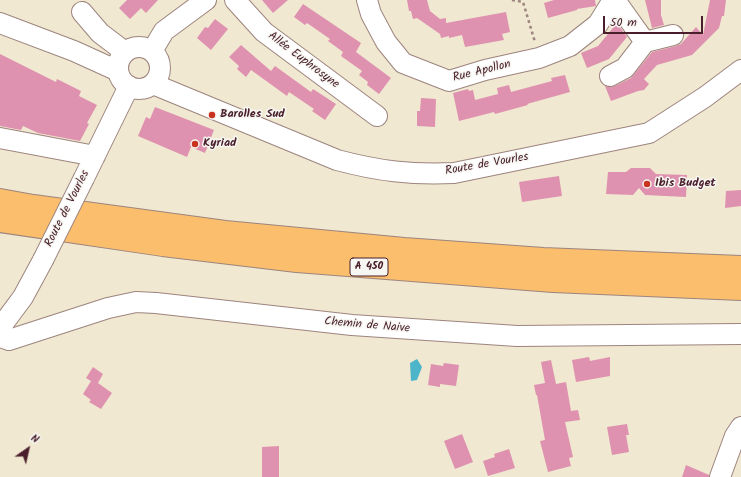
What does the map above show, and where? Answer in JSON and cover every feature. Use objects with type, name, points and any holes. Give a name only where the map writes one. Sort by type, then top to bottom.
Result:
[{"type":"highway","name":"A 450","points":[[0,200],[225,232],[404,249],[543,259],[741,268]]},
{"type":"highway","name":"A 450","points":[[0,221],[163,245],[297,261],[553,281],[741,288]]},
{"type":"street","points":[[152,51],[164,31],[206,0]]},
{"type":"street","name":"Allée Euphrosyne","points":[[235,0],[264,32],[377,116]]},
{"type":"street","points":[[614,0],[645,42]]},
{"type":"street","name":"Rue Apollon","points":[[369,7],[386,42],[402,63],[449,81],[485,70],[539,58],[570,46],[598,24],[614,0]]},
{"type":"street","points":[[82,12],[100,33],[123,66],[141,89],[148,88],[157,77],[160,62],[152,51],[138,47],[131,48],[123,66]]},
{"type":"street","points":[[1,26],[123,66]]},
{"type":"street","points":[[610,76],[625,68],[645,42],[673,35]]},
{"type":"street","name":"Route de Vourles","points":[[0,328],[23,297],[95,156],[123,66]]},
{"type":"street","name":"Route de Vourles","points":[[157,77],[200,104],[344,162],[365,168],[424,175],[454,174],[649,133],[706,97],[741,70]]},
{"type":"street","points":[[0,138],[95,156]]},
{"type":"street","name":"Chemin de Naive","points":[[0,337],[9,340],[108,308],[136,302],[352,325],[517,336],[741,334]]},
{"type":"street","points":[[720,477],[735,436],[741,427]]},
{"type":"path","points":[[512,0],[523,2],[539,58]]},
{"type":"water","points":[[417,359],[422,367],[417,380],[411,381],[410,363]]},
{"type":"building","points":[[127,0],[158,0],[146,13],[141,8],[130,19],[119,8]]},
{"type":"building","points":[[262,0],[288,0],[273,13]]},
{"type":"building","points":[[407,0],[427,0],[430,11],[440,19],[446,18],[446,23],[506,12],[510,32],[502,34],[504,40],[465,47],[462,35],[441,38],[440,34],[417,18],[413,19],[411,11],[409,11]]},
{"type":"building","points":[[554,0],[595,0],[596,6],[577,9],[548,18],[544,3]]},
{"type":"building","points":[[645,0],[661,0],[661,15],[664,25],[652,28]]},
{"type":"building","points":[[710,0],[726,0],[724,16],[722,16],[719,28],[692,55],[657,65],[644,79],[649,84],[644,90],[611,101],[605,86],[615,86],[631,78],[652,52],[681,44],[696,27],[703,35]]},
{"type":"building","points":[[303,4],[361,43],[356,52],[391,78],[379,94],[367,85],[368,82],[359,75],[362,71],[341,56],[343,52],[328,41],[330,39],[307,23],[305,25],[294,17]]},
{"type":"building","points":[[215,19],[228,29],[211,50],[197,38],[205,27],[208,28]]},
{"type":"building","points":[[617,23],[627,37],[609,59],[587,68],[581,53],[598,46]]},
{"type":"building","points":[[241,45],[271,71],[275,66],[311,92],[313,89],[336,104],[325,120],[312,111],[314,109],[289,92],[287,96],[251,70],[246,77],[237,69],[239,66],[229,57]]},
{"type":"building","points":[[0,54],[56,82],[57,79],[81,91],[79,96],[97,105],[87,123],[89,124],[80,141],[38,133],[23,126],[21,130],[0,126]]},
{"type":"building","points":[[565,75],[570,92],[495,114],[494,112],[459,121],[453,93],[468,89],[469,91],[473,90],[475,100],[498,94],[497,88],[509,85],[511,92],[552,81],[551,78]]},
{"type":"building","points":[[421,98],[436,99],[435,127],[417,126],[417,111],[420,111]]},
{"type":"building","points":[[155,107],[214,130],[205,153],[191,147],[187,157],[138,136],[146,117],[150,119]]},
{"type":"building","name":"Ibis Budget","points":[[631,168],[650,168],[656,174],[687,175],[686,197],[645,195],[639,188],[633,195],[606,194],[608,172],[626,172]]},
{"type":"building","points":[[559,176],[562,196],[522,202],[519,182]]},
{"type":"building","points":[[741,190],[741,206],[725,208],[726,191]]},
{"type":"building","points":[[589,357],[590,361],[610,357],[610,376],[576,382],[572,360]]},
{"type":"building","points":[[551,360],[556,384],[566,382],[571,411],[578,410],[580,420],[565,422],[573,457],[569,458],[571,466],[548,472],[540,441],[545,440],[534,385],[545,383],[541,362]]},
{"type":"building","points":[[444,363],[459,365],[456,386],[440,384],[440,387],[428,385],[431,364],[443,366]]},
{"type":"building","points":[[93,367],[103,374],[98,383],[112,393],[101,409],[89,402],[91,400],[83,394],[91,381],[86,378]]},
{"type":"building","points":[[627,424],[629,435],[626,435],[629,452],[612,455],[607,427]]},
{"type":"building","points":[[462,434],[473,462],[455,469],[444,441]]},
{"type":"building","points":[[279,446],[279,477],[262,477],[262,447]]},
{"type":"building","points":[[509,449],[515,468],[488,476],[483,461],[495,457],[494,454]]},
{"type":"building","points":[[686,465],[709,475],[709,477],[682,477]]},
{"type":"place","name":"Barolles Sud","points":[[212,115]]},
{"type":"place","name":"Kyriad","points":[[195,144]]},
{"type":"place","name":"Ibis Budget","points":[[647,184]]}]
